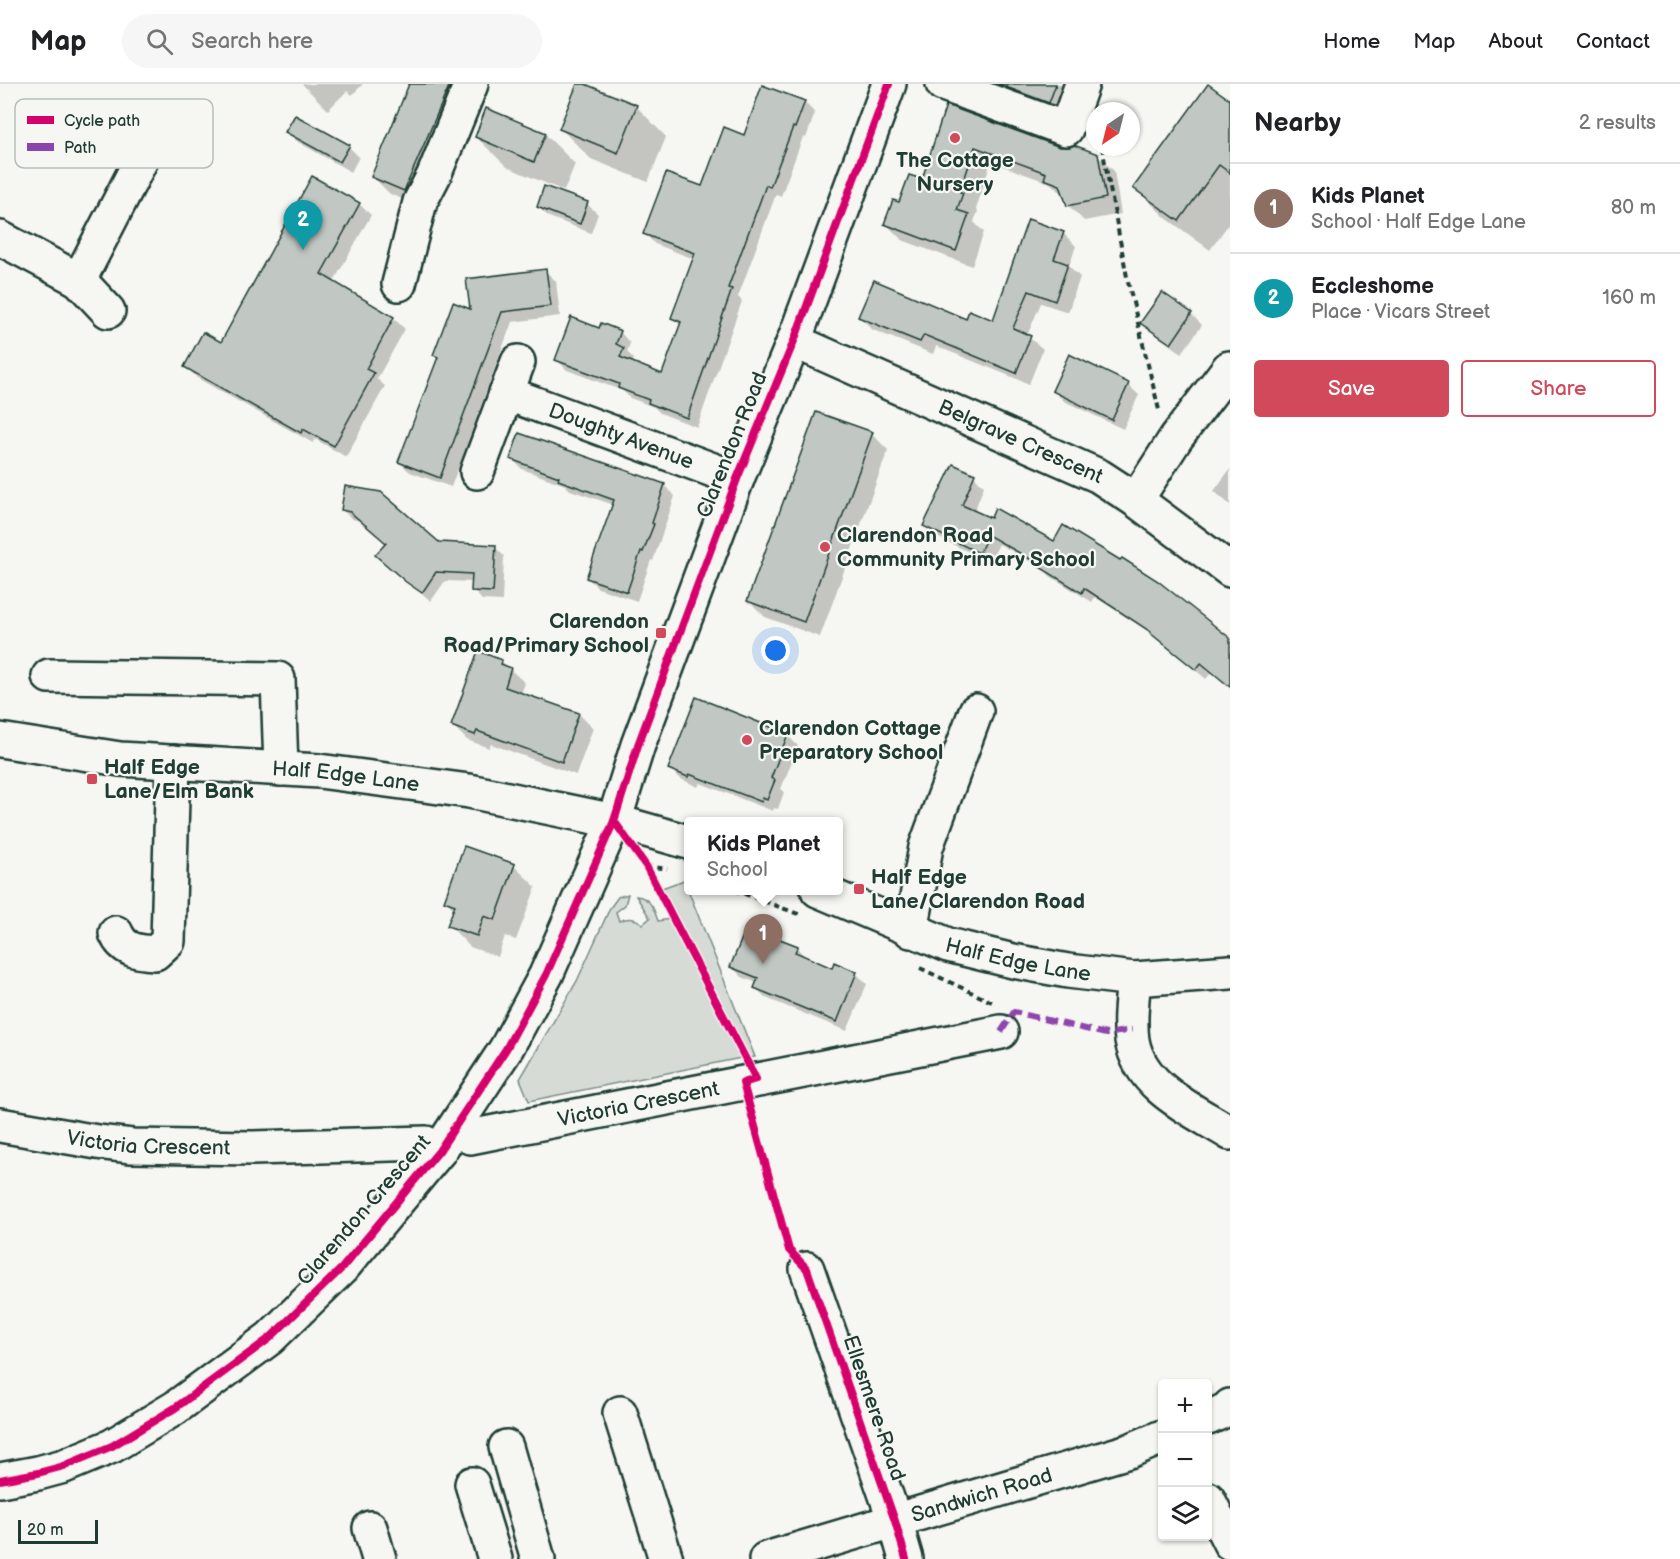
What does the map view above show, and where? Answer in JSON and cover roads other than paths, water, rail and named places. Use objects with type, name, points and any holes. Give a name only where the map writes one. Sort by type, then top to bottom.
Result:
[{"type":"street","points":[[399,284],[427,189],[471,84]]},
{"type":"street","points":[[943,84],[1066,129],[1082,84]]},
{"type":"street","name":"Clarendon Road","points":[[614,820],[638,745],[736,478],[794,341],[884,85]]},
{"type":"street","points":[[79,280],[137,168]]},
{"type":"street","points":[[0,238],[79,280],[108,311]]},
{"type":"street","name":"Belgrave Crescent","points":[[794,341],[1099,476],[1136,500],[1230,570]]},
{"type":"street","points":[[477,472],[518,362]]},
{"type":"street","points":[[1136,500],[1176,438],[1229,368]]},
{"type":"street","name":"Doughty Avenue","points":[[506,393],[736,478]]},
{"type":"street","points":[[49,676],[278,679],[280,769]]},
{"type":"street","points":[[911,931],[926,847],[976,711]]},
{"type":"street","name":"Half Edge Lane","points":[[0,740],[120,759],[319,771],[469,791],[614,820],[684,841]]},
{"type":"street","points":[[116,933],[119,941],[138,952],[154,953],[168,941],[173,762]]},
{"type":"street","name":"Clarendon Crescent","points":[[0,1480],[64,1466],[112,1446],[175,1408],[219,1378],[270,1338],[342,1268],[447,1140],[506,1049],[546,975],[614,820]]},
{"type":"street","name":"Half Edge Lane","points":[[827,895],[948,945],[1013,961],[1134,979],[1230,972]]},
{"type":"street","points":[[1134,979],[1132,1041],[1138,1060],[1145,1072],[1175,1099],[1230,1133]]},
{"type":"street","name":"Victoria Crescent","points":[[0,1125],[132,1146],[252,1148],[426,1143],[470,1137],[1001,1032]]},
{"type":"street","name":"Ellesmere Road","points":[[807,1269],[895,1521],[906,1559]]},
{"type":"street","points":[[1212,1416],[1230,1406]]},
{"type":"street","points":[[620,1413],[666,1559]]},
{"type":"street","name":"Sandwich Road","points":[[766,1559],[1129,1451],[1158,1439]]},
{"type":"street","points":[[506,1447],[538,1559]]},
{"type":"street","points":[[472,1484],[495,1559]]},
{"type":"street","points":[[1212,1507],[1230,1543]]},
{"type":"place","name":"The Cottage Nursery","points":[[955,138]]},
{"type":"place","name":"Eccleshome","points":[[303,250]]},
{"type":"place","name":"Clarendon Road Community Primary School","points":[[825,547]]},
{"type":"place","name":"Clarendon Road/Primary School","points":[[661,633]]},
{"type":"place","name":"Clarendon Cottage Preparatory School","points":[[747,740]]},
{"type":"place","name":"Half Edge Lane/Elm Bank","points":[[92,779]]},
{"type":"place","name":"Half Edge Lane/Clarendon Road","points":[[859,889]]},
{"type":"place","name":"Kids Planet","points":[[763,964]]}]
